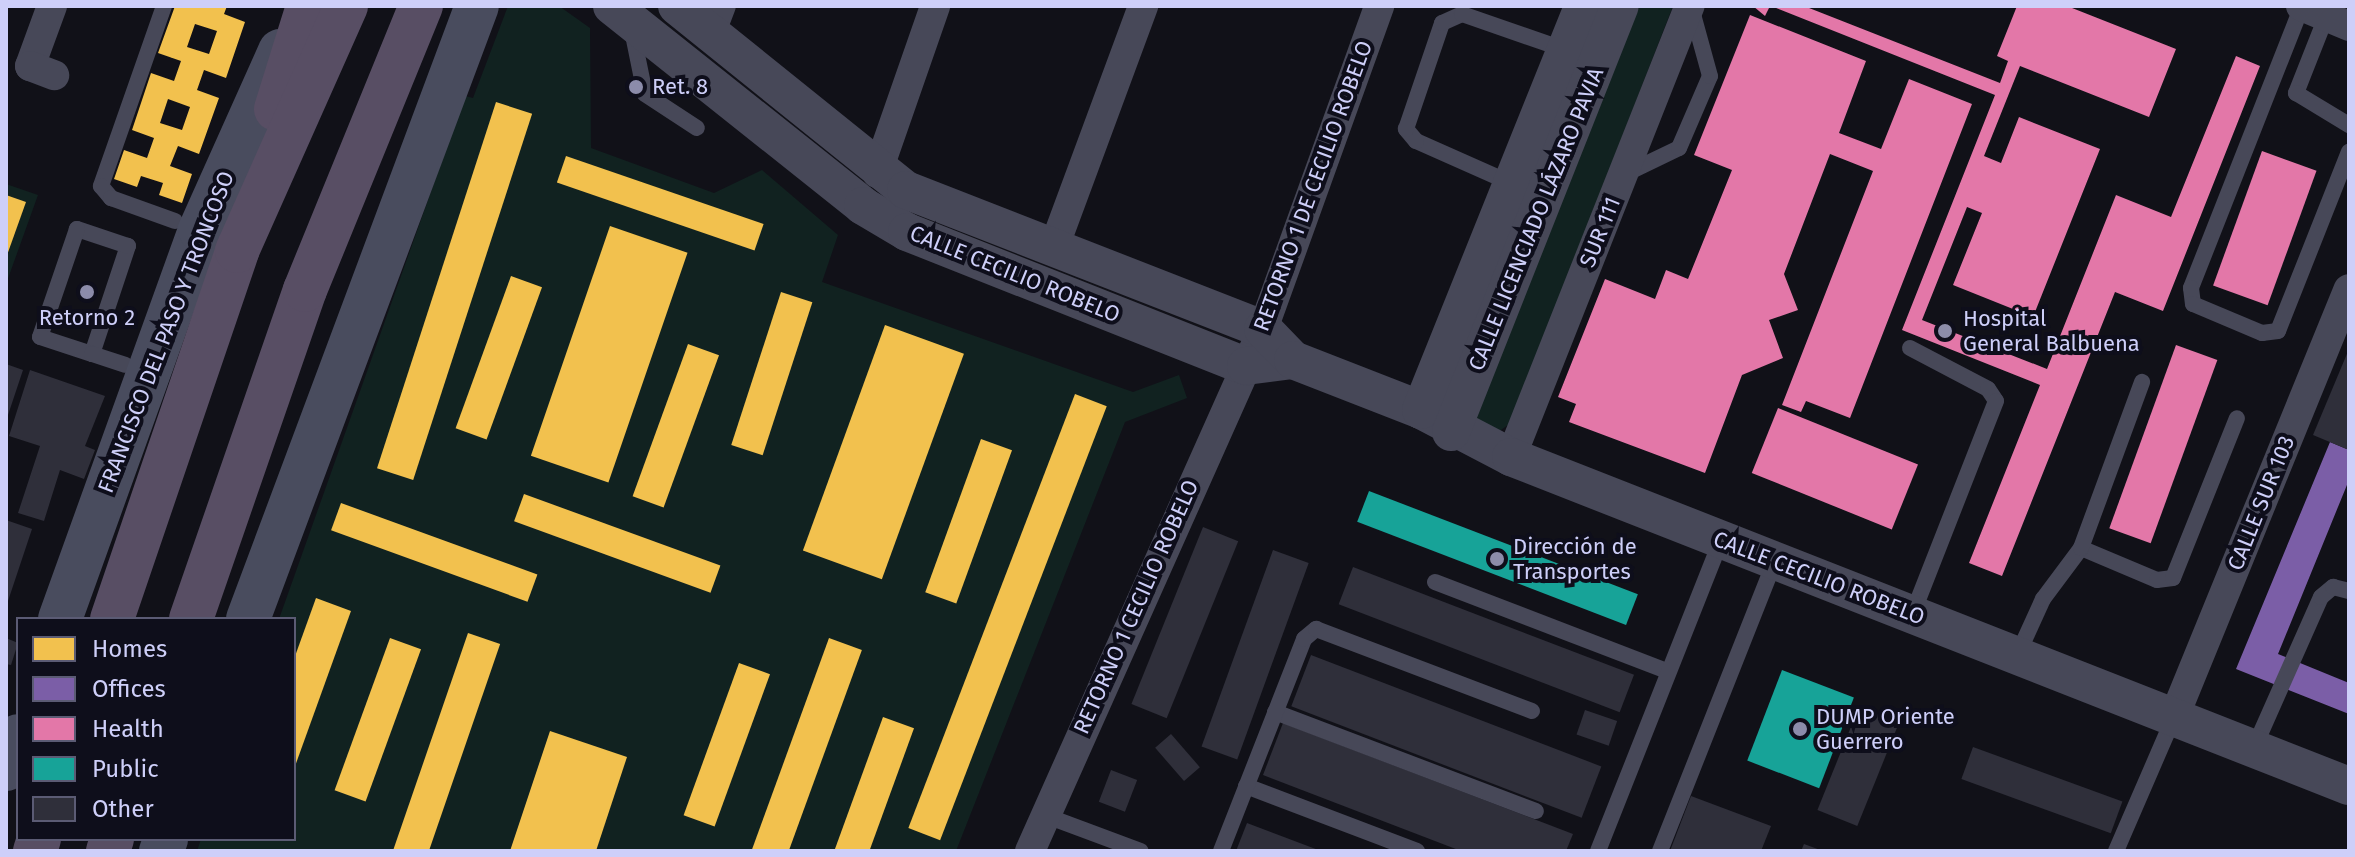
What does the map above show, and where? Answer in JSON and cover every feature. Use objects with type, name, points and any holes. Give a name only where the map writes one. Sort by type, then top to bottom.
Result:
[{"type":"highway","points":[[233,261],[305,6]]},
{"type":"highway","name":"FRANCISCO DEL PASO Y TRONCOSO","points":[[113,617],[233,261],[346,6]]},
{"type":"highway","points":[[192,617],[305,290],[421,6]]},
{"type":"main road","name":"FRANCISCO DEL PASO Y TRONCOSO","points":[[61,617],[200,230],[305,6]]},
{"type":"main road","points":[[249,617],[477,6]]},
{"type":"main road","points":[[6,769],[16,742]]},
{"type":"street","points":[[52,6],[30,66],[54,75]]},
{"type":"street","name":"CALLE CECILIO ROBELO","points":[[677,6],[716,20],[877,173],[961,212],[1263,329],[1293,360],[1436,421],[1511,457],[2349,786]]},
{"type":"street","points":[[877,173],[935,6]]},
{"type":"street","points":[[1054,247],[1143,6]]},
{"type":"street","name":"RETORNO 1 DE CECILIO ROBELO","points":[[1246,366],[1263,329],[1379,6]]},
{"type":"street","name":"CALLE LICENCIADO LÁZARO PAVIA","points":[[1436,421],[1513,184],[1583,6]]},
{"type":"street","name":"CALLE LICENCIADO LÁZARO PAVIA","points":[[1436,421],[1620,6]]},
{"type":"street","name":"SUR 111","points":[[1511,457],[1690,6]]},
{"type":"street","name":"CALLE CECILIO ROBELO","points":[[627,11],[863,206],[945,249],[1246,366],[1293,360]]},
{"type":"street","points":[[945,249],[961,212]]},
{"type":"street","name":"CALLE SUR 103","points":[[2174,717],[2349,289]]},
{"type":"street","name":"RETORNO 1 CECILIO ROBELO","points":[[1030,851],[1246,366]]},
{"type":"lane","points":[[164,6],[101,186],[111,198],[175,221]]},
{"type":"lane","points":[[1622,175],[1679,148],[1710,76],[1690,6]]},
{"type":"lane","points":[[627,11],[645,94],[697,128]]},
{"type":"lane","points":[[1513,184],[1416,141],[1406,129],[1442,23],[1462,14],[1566,50]]},
{"type":"lane","points":[[2320,14],[2296,93],[2349,125]]},
{"type":"lane","points":[[2320,14],[2191,288],[2193,304],[2262,333],[2278,331],[2349,152]]},
{"type":"lane","points":[[92,354],[128,246],[77,229],[40,337],[125,365]]},
{"type":"lane","points":[[1910,348],[1988,389],[1996,401],[1913,613]]},
{"type":"lane","points":[[2017,656],[2043,599],[2081,548],[2142,382]]},
{"type":"lane","points":[[2081,548],[2157,580],[2173,578],[2237,418]]},
{"type":"lane","points":[[1598,851],[1721,540]]},
{"type":"lane","points":[[1660,851],[1775,561]]},
{"type":"lane","points":[[1435,582],[1667,671]]},
{"type":"lane","points":[[2254,748],[2321,597],[2333,587],[2349,591]]},
{"type":"lane","points":[[1221,851],[1304,639],[1316,629],[1532,711]]},
{"type":"lane","points":[[1275,712],[1536,811]]},
{"type":"lane","points":[[2116,851],[2174,717]]},
{"type":"lane","points":[[1246,786],[1417,851]]},
{"type":"lane","points":[[1044,815],[1141,851]]},
{"type":"shaded area","points":[[508,6],[559,6],[590,28],[591,148],[714,193],[762,170],[838,235],[822,282],[1133,392],[1179,375],[1187,398],[1125,422],[956,851],[197,851],[200,841],[296,841],[296,617],[280,617],[465,96],[473,98]]},
{"type":"shaded area","points":[[1630,6],[1673,6],[1511,423],[1498,432],[1472,423]]},
{"type":"shaded area","points":[[6,184],[38,195],[6,284]]},
{"type":"building: Homes","points":[[175,6],[227,6],[224,14],[245,22],[226,78],[204,70],[197,90],[219,98],[199,154],[178,146],[170,166],[192,174],[182,203],[159,195],[163,183],[141,176],[137,187],[114,179],[124,150],[147,158],[154,138],[132,130],[151,73],[174,81],[181,61],[158,53]],"holes":[[[195,24],[217,31],[209,54],[187,47]],[[168,99],[190,107],[182,130],[160,123]]]},
{"type":"building: Homes","points":[[496,102],[532,114],[413,480],[377,468]]},
{"type":"building: Homes","points":[[566,156],[764,224],[754,251],[557,182]]},
{"type":"building: Homes","points":[[6,195],[26,202],[6,258]]},
{"type":"building: Homes","points":[[610,226],[688,253],[608,482],[531,456]]},
{"type":"building: Homes","points":[[511,276],[542,287],[487,440],[456,428]]},
{"type":"building: Homes","points":[[781,292],[812,302],[763,455],[731,445]]},
{"type":"building: Homes","points":[[885,325],[964,354],[882,579],[803,551]]},
{"type":"building: Homes","points":[[688,344],[719,355],[664,508],[633,496]]},
{"type":"building: Homes","points":[[1075,394],[1107,406],[940,840],[908,828]]},
{"type":"building: Homes","points":[[981,439],[1012,450],[956,603],[925,592]]},
{"type":"building: Homes","points":[[524,494],[720,565],[710,593],[514,521]]},
{"type":"building: Homes","points":[[341,503],[537,574],[527,602],[331,530]]},
{"type":"building: Homes","points":[[316,598],[351,611],[296,763],[296,653]]},
{"type":"building: Homes","points":[[468,633],[500,644],[429,851],[393,851]]},
{"type":"building: Homes","points":[[390,638],[421,649],[366,802],[335,790]]},
{"type":"building: Homes","points":[[829,638],[862,650],[789,851],[752,850]]},
{"type":"building: Homes","points":[[739,663],[770,674],[715,827],[684,815]]},
{"type":"building: Homes","points":[[883,717],[914,728],[869,851],[834,850]]},
{"type":"building: Homes","points":[[550,731],[627,757],[596,851],[510,851]]},
{"type":"building: Offices","points":[[2330,442],[2349,450],[2349,480],[2278,654],[2349,683],[2349,714],[2236,669]]},
{"type":"building: Health","points":[[1753,6],[1770,6],[1765,16]]},
{"type":"building: Health","points":[[1771,6],[1804,6],[2000,83],[2008,61],[1997,56],[2017,6],[2067,6],[2176,49],[2149,117],[2020,66],[1984,156],[2001,163],[2019,117],[2100,149],[2033,317],[1953,285],[1982,213],[1967,207],[1922,320],[2047,369],[2116,195],[2171,217],[2236,56],[2260,66],[2163,311],[2115,292],[2002,576],[1969,563],[2040,385],[1902,330],[1995,95]]},
{"type":"building: Health","points":[[1750,15],[1866,61],[1839,133],[1881,149],[1909,79],[1972,104],[1850,418],[1806,401],[1801,412],[1782,405],[1873,171],[1830,154],[1784,274],[1798,310],[1769,320],[1783,358],[1742,375],[1705,473],[1569,422],[1576,404],[1558,397],[1605,279],[1655,299],[1666,270],[1688,279],[1732,170],[1694,155]]},
{"type":"building: Health","points":[[2262,151],[2317,171],[2268,305],[2213,285]]},
{"type":"building: Health","points":[[2176,345],[2217,360],[2151,543],[2109,528]]},
{"type":"building: Health","points":[[1778,408],[1918,465],[1892,529],[1752,473]]},
{"type":"building: Public","name":"Dirección de Transportes","points":[[1369,491],[1638,594],[1626,625],[1357,522]]},
{"type":"building: Public","name":"DUMP Oriente Guerrero","points":[[1782,670],[1854,698],[1819,788],[1747,761]]},
{"type":"building: Other","points":[[2349,349],[2349,450],[2313,435]]},
{"type":"building: Other","points":[[6,364],[23,370],[7,418],[6,418]]},
{"type":"building: Other","points":[[30,370],[105,396],[85,446],[95,450],[84,479],[60,470],[44,521],[18,513],[40,446],[9,436]]},
{"type":"building: Other","points":[[6,520],[32,529],[8,601],[6,600]]},
{"type":"building: Other","points":[[1203,527],[1238,541],[1167,718],[1131,704]]},
{"type":"building: Other","points":[[1273,550],[1309,563],[1237,759],[1202,746]]},
{"type":"building: Other","points":[[1353,567],[1634,675],[1620,712],[1339,604]]},
{"type":"building: Other","points":[[6,638],[16,642],[16,649],[11,665],[6,664]]},
{"type":"building: Other","points":[[1311,655],[1601,766],[1582,818],[1291,706]]},
{"type":"building: Other","points":[[1859,707],[1899,723],[1857,826],[1817,810]]},
{"type":"building: Other","points":[[1585,710],[1617,721],[1609,746],[1577,735]]},
{"type":"building: Other","points":[[1283,723],[1573,834],[1566,851],[1461,851],[1263,775]]},
{"type":"building: Other","points":[[1171,734],[1200,767],[1184,781],[1155,748]]},
{"type":"building: Other","points":[[1973,747],[2122,801],[2111,833],[1961,779]]},
{"type":"building: Other","points":[[1111,770],[1137,780],[1125,812],[1099,802]]},
{"type":"building: Other","points":[[1691,796],[1771,826],[1761,851],[1670,851]]},
{"type":"building: Other","points":[[1247,823],[1321,851],[1236,851]]},
{"type":"building: Other","points":[[1804,844],[1823,851],[1801,851]]},
{"type":"place","name":"Ret. 8","points":[[636,87]]},
{"type":"place","name":"Retorno 2","points":[[87,292]]},
{"type":"place","name":"Hospital General Balbuena","points":[[1945,331]]},
{"type":"place","name":"Dirección de Transportes","points":[[1497,559]]},
{"type":"place","name":"DUMP Oriente Guerrero","points":[[1800,729]]}]
